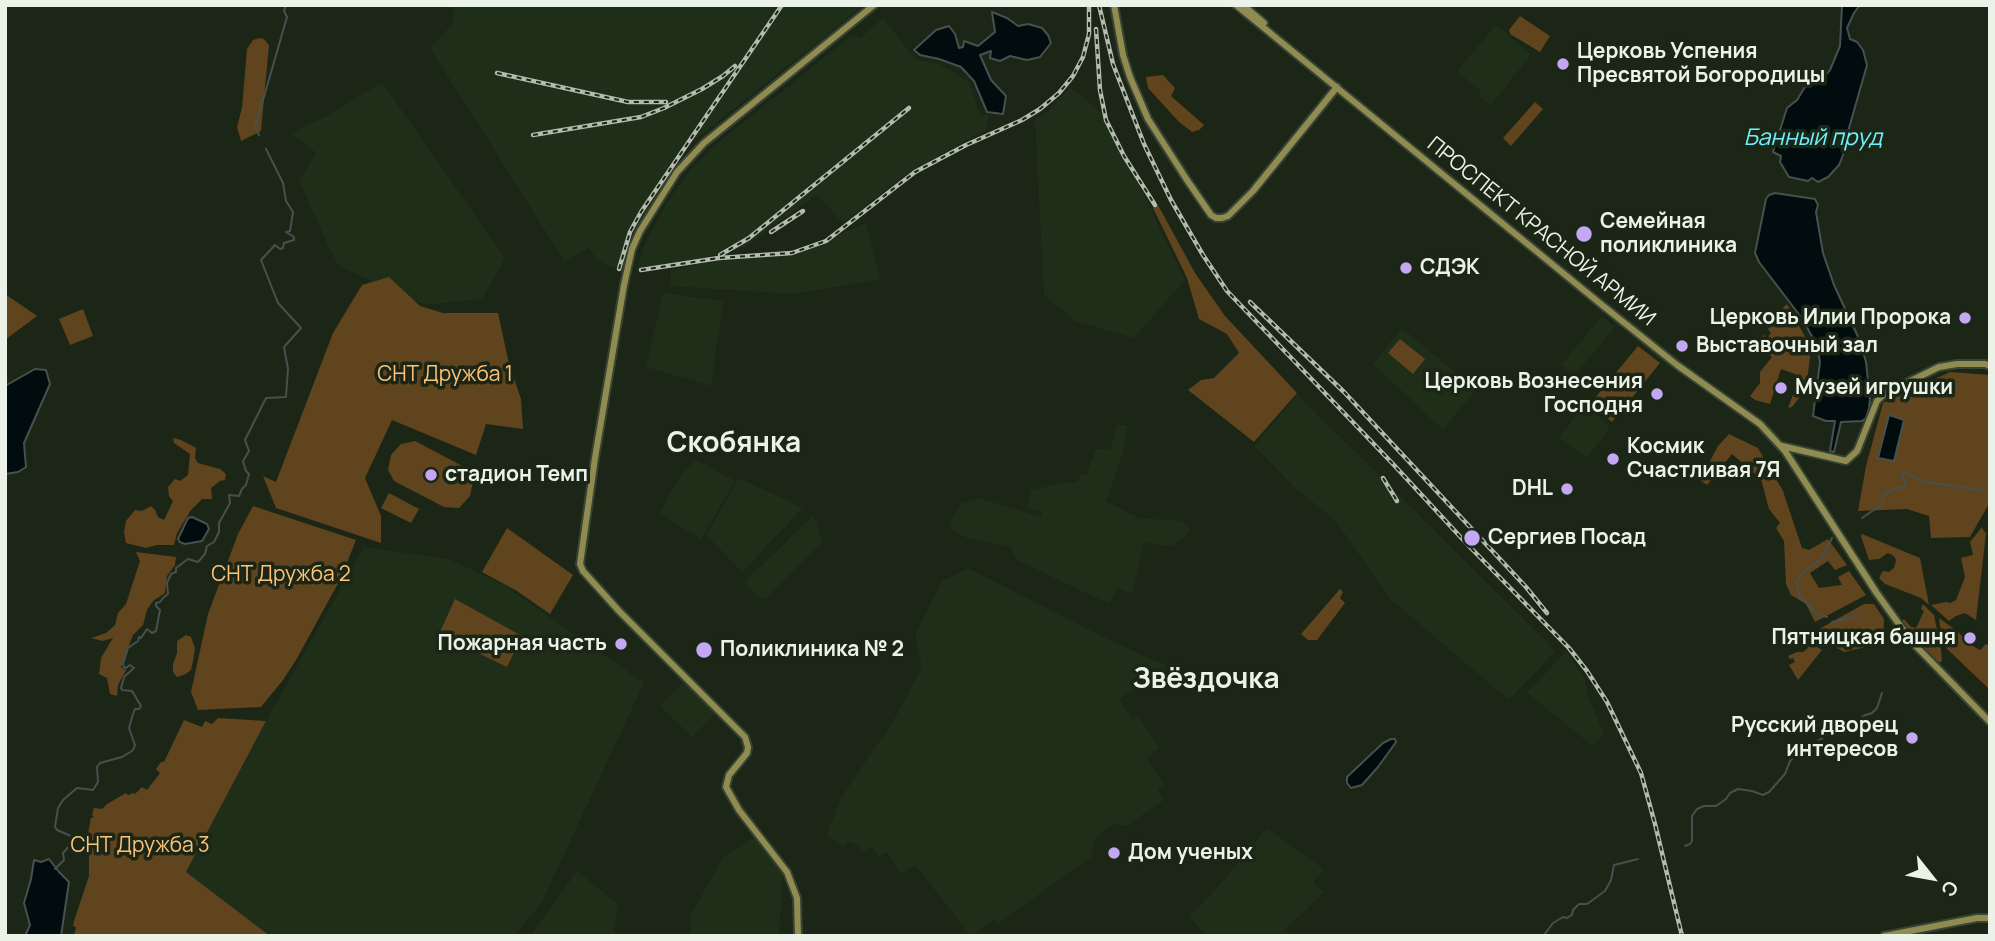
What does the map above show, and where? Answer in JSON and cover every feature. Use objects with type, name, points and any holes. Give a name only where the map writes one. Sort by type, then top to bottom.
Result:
[{"type":"main road","points":[[798,936],[797,898],[787,872],[739,810],[726,787],[729,775],[747,753],[747,741],[619,611],[583,571],[580,564],[624,285],[632,249],[654,206],[677,172],[704,142],[874,5]]},
{"type":"main road","points":[[1115,5],[1123,55],[1149,119],[1186,180],[1216,218],[1228,216],[1253,191],[1337,87]]},
{"type":"main road","name":"ПРОСПЕКТ КРАСНОЙ АРМИИ","points":[[1236,5],[1677,365],[1760,424],[1780,446],[1896,622],[1990,722]]},
{"type":"main road","name":"ПРОСПЕКТ КРАСНОЙ АРМИИ","points":[[1243,5],[1337,87]]},
{"type":"main road","points":[[1780,446],[1846,461],[1860,445],[1877,401],[1884,394],[1939,368],[1975,364],[1990,366]]},
{"type":"main road","points":[[1884,936],[1964,920],[1990,918]]},
{"type":"shaded area","points":[[454,5],[864,5],[689,145],[630,238],[621,270],[598,261],[589,248],[565,262],[430,48],[454,22]]},
{"type":"shaded area","points":[[883,18],[916,60],[940,64],[969,82],[980,115],[989,115],[986,130],[908,173],[843,223],[817,195],[744,247],[688,263],[636,271],[643,248],[666,204],[692,168],[714,146],[852,35],[860,38]]},
{"type":"shaded area","points":[[1496,24],[1531,55],[1490,106],[1479,96],[1481,91],[1457,72]]},
{"type":"shaded area","points":[[382,82],[505,258],[482,299],[424,305],[339,266],[330,250],[299,181],[316,153],[291,133],[327,116]]},
{"type":"shaded area","points":[[1070,87],[1103,114],[1185,280],[1134,338],[1075,321],[1044,295],[1035,119],[1047,112]]},
{"type":"shaded area","points":[[866,223],[880,279],[794,294],[670,286],[671,270],[716,261],[793,255]]},
{"type":"shaded area","points":[[663,293],[723,301],[711,386],[646,367]]},
{"type":"shaded area","points":[[1602,316],[1615,327],[1574,376],[1561,365]]},
{"type":"shaded area","points":[[1402,328],[1476,390],[1443,430],[1373,364]]},
{"type":"shaded area","points":[[1297,394],[1556,651],[1509,700],[1390,599],[1335,520],[1294,487],[1254,446]]},
{"type":"shaded area","points":[[1585,405],[1610,427],[1587,458],[1558,438]]},
{"type":"shaded area","points":[[1117,425],[1128,425],[1123,453],[1106,501],[1139,518],[1182,521],[1191,530],[1173,546],[1144,542],[1132,594],[1117,588],[1109,604],[1017,560],[1010,547],[967,538],[955,532],[950,522],[961,503],[979,498],[1041,517],[1042,512],[1026,508],[1032,490],[1060,483],[1077,483],[1080,475],[1087,474],[1096,449],[1110,450]]},
{"type":"shaded area","points":[[697,460],[735,481],[701,539],[659,513],[684,470]]},
{"type":"shaded area","points":[[739,478],[803,508],[742,572],[706,535]]},
{"type":"shaded area","points":[[814,515],[822,542],[766,598],[760,599],[744,582]]},
{"type":"shaded area","points":[[364,547],[449,559],[504,585],[644,683],[542,902],[514,936],[270,936],[186,872],[266,721]]},
{"type":"shaded area","points":[[968,568],[1166,665],[1164,672],[1119,699],[1133,720],[1138,717],[1160,748],[1146,758],[1165,785],[1158,790],[1164,800],[1126,826],[1113,824],[1094,840],[1091,857],[998,924],[994,920],[971,936],[915,865],[901,874],[887,852],[878,857],[872,847],[864,851],[850,841],[843,847],[827,836],[839,801],[886,734],[922,668],[915,634],[942,581]]},
{"type":"shaded area","points":[[1566,651],[1585,679],[1587,693],[1604,734],[1593,746],[1527,693]]},
{"type":"shaded area","points":[[684,681],[716,713],[692,737],[660,706]]},
{"type":"shaded area","points":[[1267,828],[1324,869],[1313,883],[1324,892],[1279,936],[1208,936],[1189,917]]},
{"type":"shaded area","points":[[756,836],[783,873],[779,936],[691,936],[691,915],[723,857]]},
{"type":"shaded area","points":[[577,871],[618,904],[613,936],[530,936]]},
{"type":"green space","points":[[1520,16],[1550,36],[1540,52],[1510,34],[1509,30]]},
{"type":"green space","points":[[260,38],[269,45],[261,131],[241,141],[237,127],[242,108],[247,49],[253,40]]},
{"type":"green space","points":[[1163,75],[1175,88],[1171,96],[1204,125],[1199,130],[1192,132],[1179,122],[1148,88],[1146,77]]},
{"type":"green space","points":[[1535,102],[1543,109],[1511,146],[1503,138]]},
{"type":"green space","points":[[1158,205],[1195,273],[1225,316],[1297,393],[1254,442],[1188,390],[1201,380],[1214,378],[1239,353],[1227,334],[1199,319],[1187,278],[1153,208]]},
{"type":"green space","name":"СНТ Дружба 1","points":[[389,277],[420,306],[443,313],[498,313],[509,364],[521,399],[523,429],[486,424],[476,455],[392,420],[365,478],[381,516],[381,543],[276,508],[263,476],[276,482],[333,333],[362,285]]},
{"type":"green space","points":[[5,294],[37,316],[5,340]]},
{"type":"green space","points":[[1787,304],[1808,342],[1810,357],[1806,389],[1792,407],[1788,408],[1798,381],[1793,379],[1795,374],[1781,369],[1770,404],[1750,396],[1760,383],[1760,372],[1772,357],[1755,343],[1763,335],[1767,338],[1771,333],[1768,329],[1775,321],[1772,318]]},
{"type":"green space","points":[[83,309],[93,336],[70,345],[59,319]]},
{"type":"green space","points":[[1400,339],[1425,359],[1413,374],[1388,353]]},
{"type":"green space","points":[[1638,346],[1660,363],[1630,400],[1633,397],[1637,400],[1633,405],[1628,402],[1612,422],[1590,404]]},
{"type":"green space","points":[[1950,372],[1990,375],[1990,502],[1970,537],[1931,538],[1929,516],[1907,509],[1858,511],[1866,466],[1883,403]]},
{"type":"green space","points":[[1729,434],[1758,448],[1783,491],[1802,548],[1809,550],[1828,539],[1847,565],[1835,570],[1828,561],[1810,573],[1819,588],[1842,585],[1838,577],[1849,571],[1866,595],[1815,622],[1806,604],[1791,595],[1786,584],[1784,541],[1776,528],[1780,523],[1769,509],[1761,479],[1732,454],[1707,485],[1700,480],[1718,446]]},
{"type":"green space","points":[[173,438],[196,448],[195,458],[198,463],[220,469],[226,474],[225,480],[211,488],[212,499],[202,499],[191,510],[177,533],[174,545],[146,548],[126,543],[126,521],[135,510],[142,511],[151,506],[158,517],[164,520],[173,501],[168,487],[175,479],[180,481],[188,475],[190,454],[174,443]]},
{"type":"green space","name":"стадион Темп","points":[[415,441],[468,469],[473,482],[470,496],[459,508],[444,507],[394,481],[388,470],[391,455],[401,444]]},
{"type":"green space","points":[[389,493],[419,509],[411,523],[381,508]]},
{"type":"green space","name":"СНТ Дружба 2","points":[[253,506],[356,540],[341,578],[296,660],[261,707],[198,710],[191,692],[208,614],[238,534]]},
{"type":"green space","points":[[1982,527],[1986,533],[1976,620],[1965,613],[1949,621],[1931,605],[1956,600],[1965,577],[1961,558],[1973,555],[1970,542]]},
{"type":"green space","points":[[507,528],[573,575],[550,614],[517,591],[482,572]]},
{"type":"green space","points":[[1862,534],[1920,558],[1929,605],[1921,598],[1885,584],[1879,578],[1883,571],[1889,572],[1894,568],[1896,560],[1888,553],[1879,559],[1869,560]]},
{"type":"green space","points":[[136,552],[176,557],[175,565],[167,576],[165,593],[153,601],[143,625],[133,635],[121,667],[126,670],[118,685],[117,696],[110,694],[107,678],[99,674],[101,658],[113,638],[103,641],[91,638],[106,633],[115,625],[118,613],[126,604],[140,561]]},
{"type":"green space","points":[[1340,589],[1343,592],[1340,598],[1345,603],[1317,640],[1308,640],[1301,634]]},
{"type":"green space","points":[[455,599],[522,636],[507,667],[439,634]]},
{"type":"green space","points":[[1864,604],[1874,604],[1884,619],[1883,643],[1844,652],[1812,633]]},
{"type":"green space","points":[[1923,604],[1934,615],[1941,649],[1942,661],[1939,663],[1914,638],[1902,621],[1904,619],[1911,627],[1916,628],[1924,611],[1921,609]]},
{"type":"green space","points":[[1939,618],[1957,631],[1964,641],[1980,650],[1986,644],[1990,646],[1988,688],[1943,645]]},
{"type":"green space","points":[[186,635],[191,637],[195,648],[193,661],[191,670],[177,677],[173,672],[173,664],[177,641]]},
{"type":"green space","points":[[1806,640],[1822,650],[1798,680],[1789,665],[1795,662],[1788,656],[1808,648]]},
{"type":"green space","name":"СНТ Дружба 3","points":[[218,718],[266,721],[186,872],[270,936],[74,936],[74,921],[89,876],[86,844],[94,808],[102,809],[126,793],[135,794],[142,787],[147,790],[160,773],[156,769],[164,762],[184,720],[202,727],[205,721],[212,724]]},
{"type":"water","name":"Банный пруд","points":[[1842,5],[1860,5],[1847,28],[1850,39],[1857,42],[1863,50],[1867,65],[1847,135],[1849,140],[1839,165],[1828,177],[1818,182],[1812,178],[1808,181],[1789,177],[1780,162],[1781,156],[1773,152],[1787,108],[1797,100],[1808,82],[1823,79],[1830,70],[1840,46]]},
{"type":"water","points":[[992,12],[1018,26],[1028,24],[1042,28],[1051,43],[1040,57],[1027,60],[1010,56],[1000,61],[990,58],[991,51],[980,55],[991,80],[1006,96],[1003,114],[987,112],[974,81],[961,67],[920,55],[914,50],[936,30],[949,26],[955,34],[959,48],[963,47],[964,41],[978,46],[995,32]]},
{"type":"water","points":[[1775,193],[1815,199],[1823,253],[1866,362],[1870,399],[1866,418],[1862,421],[1841,422],[1834,452],[1830,451],[1835,421],[1813,416],[1820,362],[1817,345],[1801,317],[1755,253],[1766,199]]},
{"type":"water","points":[[35,369],[46,370],[50,384],[24,443],[26,467],[18,472],[5,474],[5,386]]},
{"type":"water","points":[[1889,415],[1904,420],[1894,461],[1878,458]]},
{"type":"water","points":[[192,517],[207,524],[209,529],[202,541],[185,544],[178,539],[188,518]]},
{"type":"water","points":[[1391,739],[1396,742],[1378,767],[1362,785],[1351,788],[1347,777],[1383,743]]},
{"type":"water","points":[[49,859],[69,882],[61,936],[25,936],[30,925],[24,903],[34,860],[41,862]]},
{"type":"waterway","points":[[259,135],[255,128],[287,17],[284,11],[286,5]]},
{"type":"waterway","points":[[55,869],[64,860],[63,853],[71,844],[71,836],[55,827],[58,808],[63,800],[77,788],[93,790],[98,782],[97,767],[100,763],[122,757],[132,751],[135,745],[129,728],[135,709],[141,706],[132,691],[121,688],[124,677],[134,668],[130,665],[126,668],[123,664],[128,648],[138,641],[147,629],[152,633],[156,631],[160,610],[156,603],[168,594],[167,583],[171,574],[188,559],[198,562],[205,554],[207,546],[214,542],[219,532],[219,523],[230,503],[229,495],[239,496],[246,485],[249,474],[243,461],[249,451],[245,440],[266,398],[286,397],[288,369],[284,347],[301,328],[278,303],[261,260],[275,245],[280,249],[284,243],[294,240],[294,237],[286,232],[290,231],[293,212],[286,201],[283,183],[266,149]]},
{"type":"waterway","points":[[1862,518],[1881,505],[1885,494],[1906,484],[1902,475],[1904,473],[1925,482],[1990,491]]},
{"type":"waterway","points":[[1827,617],[1815,613],[1799,596],[1797,581],[1822,558],[1832,538]]},
{"type":"waterway","points":[[1832,622],[1858,616]]},
{"type":"waterway","points":[[1685,846],[1692,841],[1692,816],[1697,809],[1716,806],[1738,789],[1763,795],[1769,792],[1785,774],[1790,761],[1797,754],[1835,730],[1846,728],[1872,713],[1877,708],[1882,693]]},
{"type":"waterway","points":[[1541,936],[1553,923],[1572,915],[1579,904],[1587,904],[1605,891],[1614,865],[1638,859]]},
{"type":"railway","points":[[619,269],[630,232],[641,212],[782,5]]},
{"type":"railway","points":[[641,270],[719,258],[792,253],[826,241],[915,172],[1022,120],[1059,93],[1073,76],[1083,57],[1089,34],[1089,5]]},
{"type":"railway","points":[[1099,5],[1113,64],[1144,144],[1171,200],[1227,291],[1569,648],[1607,702],[1641,773],[1682,936]]},
{"type":"railway","points":[[1096,29],[1100,90],[1106,120],[1124,156],[1155,205]]},
{"type":"railway","points":[[533,135],[641,117],[702,89],[735,66]]},
{"type":"railway","points":[[497,73],[628,102],[666,102]]},
{"type":"railway","points":[[720,255],[749,238],[909,108]]},
{"type":"railway","points":[[771,232],[803,211]]},
{"type":"railway","points":[[1250,302],[1344,392],[1526,587],[1547,613]]},
{"type":"railway","points":[[1383,478],[1397,501]]},
{"type":"place","name":"Церковь Успения Пресвятой Богородицы","points":[[1563,64]]},
{"type":"place","name":"Семейная поликлиника","points":[[1584,234]]},
{"type":"place","name":"СДЭК","points":[[1406,268]]},
{"type":"place","name":"Церковь Илии Пророка","points":[[1965,318]]},
{"type":"place","name":"Выставочный зал","points":[[1682,346]]},
{"type":"place","name":"Музей игрушки","points":[[1781,388]]},
{"type":"place","name":"Церковь Вознесения Господня","points":[[1657,394]]},
{"type":"place","name":"Космик Счастливая 7Я","points":[[1613,459]]},
{"type":"place","name":"стадион Темп","points":[[431,475]]},
{"type":"place","name":"DHL","points":[[1567,489]]},
{"type":"place","name":"Сергиев Посад","points":[[1472,538]]},
{"type":"place","name":"Пятницкая башня","points":[[1970,638]]},
{"type":"place","name":"Пожарная часть","points":[[621,644]]},
{"type":"place","name":"Поликлиника № 2","points":[[704,650]]},
{"type":"place","name":"Русский дворец интересов","points":[[1912,738]]},
{"type":"place","name":"Дом ученых","points":[[1114,853]]},
{"type":"district","name":"Скобянка","points":[[734,444]]},
{"type":"district","name":"Звёздочка","points":[[1206,680]]}]
